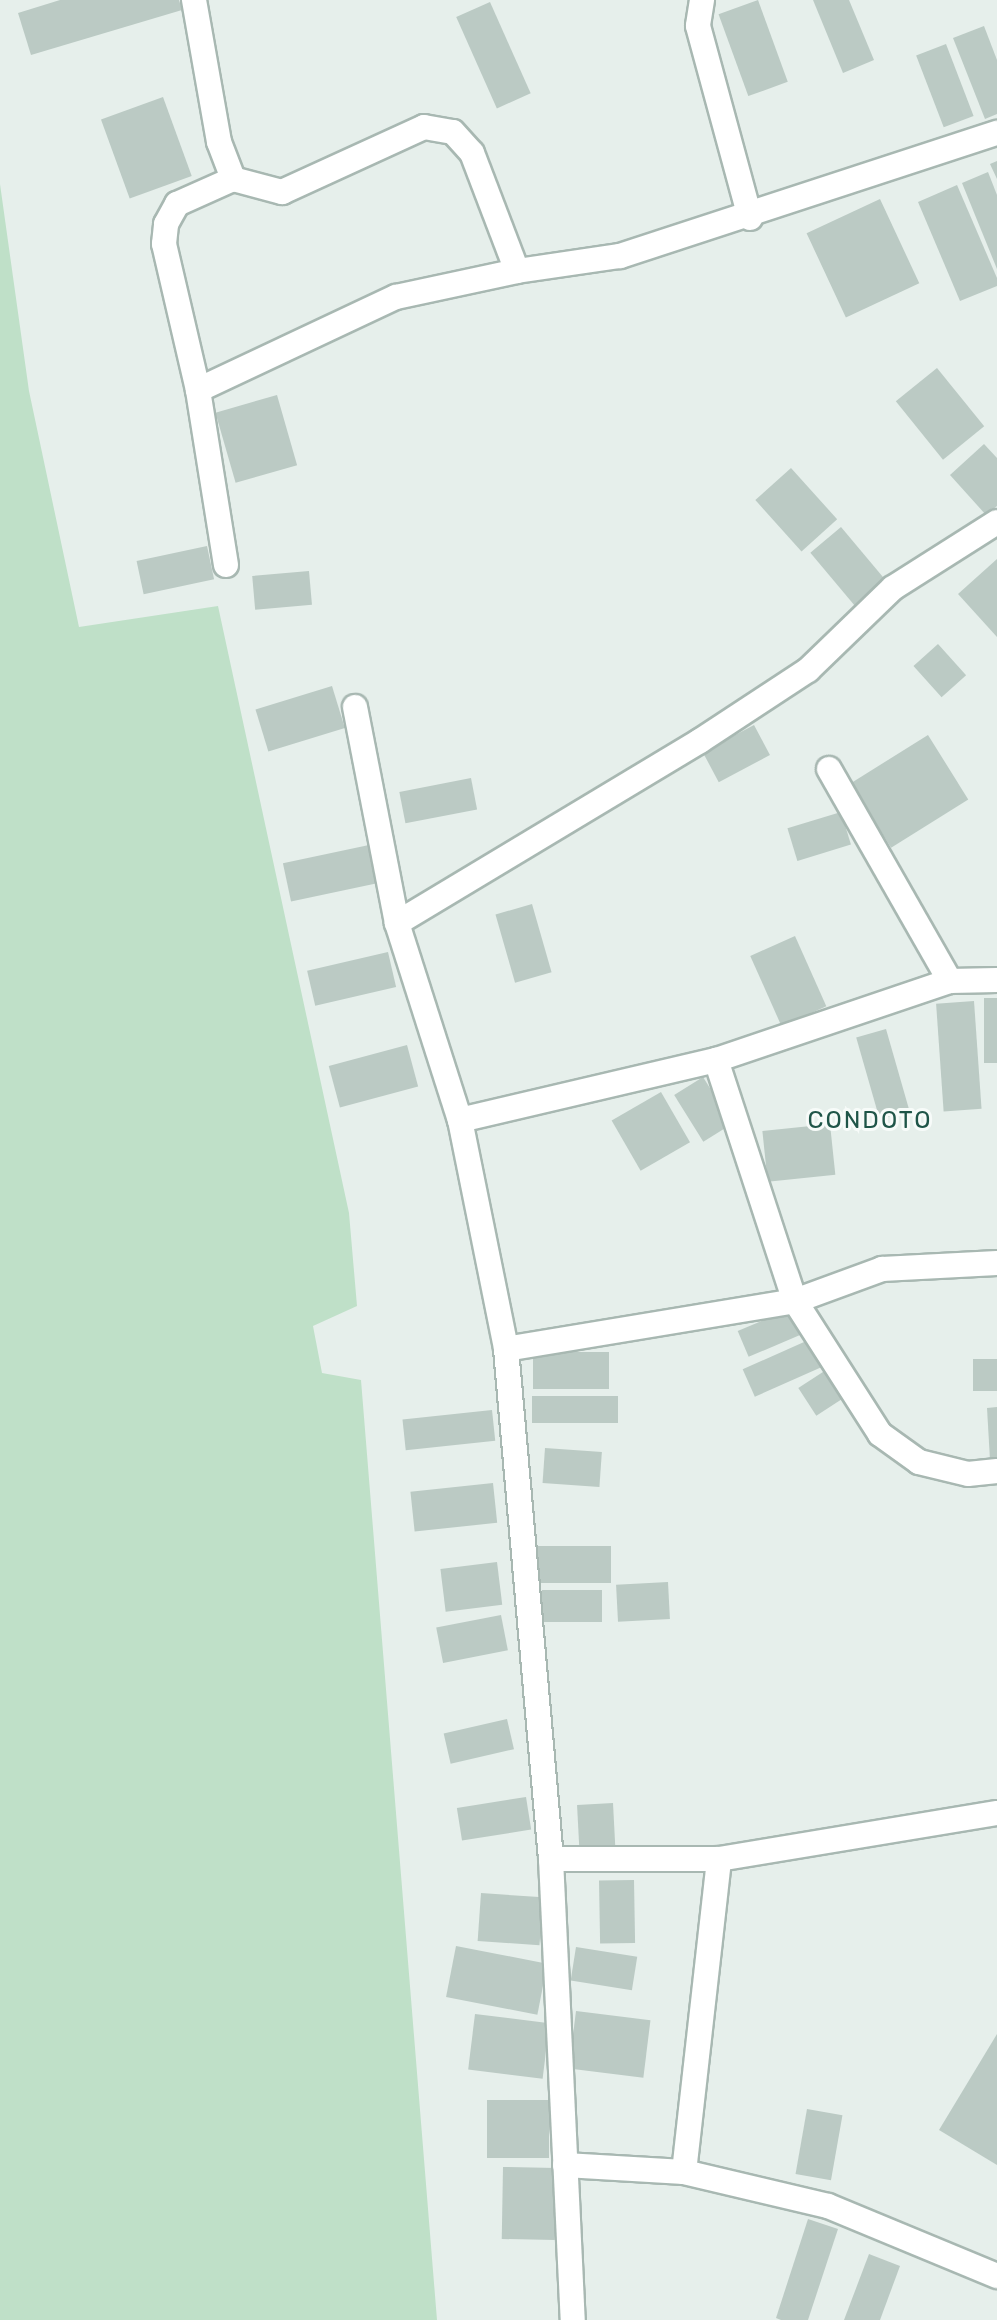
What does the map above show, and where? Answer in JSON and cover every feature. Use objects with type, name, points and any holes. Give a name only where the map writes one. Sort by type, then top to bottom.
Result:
[{"type":"street","points":[[194,0],[219,142],[233,179]]},
{"type":"street","points":[[702,0],[698,26],[750,218]]},
{"type":"street","points":[[226,565],[198,390],[164,244],[166,224],[177,204],[233,179],[282,192],[424,127],[453,132],[472,153],[517,271]]},
{"type":"street","points":[[198,390],[396,297],[517,271],[620,256],[750,218],[997,133]]},
{"type":"street","points":[[397,923],[808,670],[893,588],[997,522]]},
{"type":"street","points":[[355,707],[397,923],[460,1120],[506,1349],[551,1859],[573,2320]]},
{"type":"street","points":[[829,769],[950,981]]},
{"type":"street","points":[[460,1120],[716,1060],[950,981],[997,980]]},
{"type":"street","points":[[716,1060],[795,1301],[880,1434],[919,1462],[968,1474],[997,1471]]},
{"type":"street","points":[[506,1349],[795,1301],[882,1269],[997,1263]]},
{"type":"street","points":[[551,1859],[719,1859],[997,1813]]},
{"type":"street","points":[[684,2172],[719,1859]]},
{"type":"street","points":[[565,2165],[684,2172],[828,2206],[997,2276]]},
{"type":"green space","points":[[0,184],[29,391],[79,627],[218,606],[349,1213],[357,1306],[313,1326],[322,1373],[361,1380],[437,2320],[0,2320]]},
{"type":"building","points":[[60,0],[179,0],[182,10],[31,55],[18,13]]},
{"type":"building","points":[[758,0],[788,82],[748,96],[719,14]]},
{"type":"building","points":[[813,0],[849,0],[874,60],[843,73]]},
{"type":"building","points":[[490,2],[531,93],[497,108],[456,17]]},
{"type":"building","points":[[984,26],[997,60],[997,114],[985,119],[953,38]]},
{"type":"building","points":[[946,44],[974,116],[944,127],[916,55]]},
{"type":"building","points":[[163,97],[192,176],[130,199],[101,120]]},
{"type":"building","points":[[997,161],[997,179],[990,164]]},
{"type":"building","points":[[988,172],[997,195],[997,269],[962,183]]},
{"type":"building","points":[[957,185],[997,278],[997,286],[960,301],[918,202]]},
{"type":"building","points":[[880,199],[919,283],[846,318],[807,233]]},
{"type":"building","points":[[937,368],[984,426],[943,460],[896,401]]},
{"type":"building","points":[[277,395],[297,465],[236,483],[215,413]]},
{"type":"building","points":[[984,444],[997,458],[997,506],[986,515],[950,475]]},
{"type":"building","points":[[791,468],[837,519],[801,551],[755,500]]},
{"type":"building","points":[[841,527],[890,586],[860,612],[810,553]]},
{"type":"building","points":[[207,546],[214,579],[144,594],[137,561]]},
{"type":"building","points":[[997,559],[997,637],[958,594]]},
{"type":"building","points":[[309,571],[312,605],[255,610],[252,576]]},
{"type":"building","points":[[938,644],[966,675],[942,697],[913,666]]},
{"type":"building","points":[[332,686],[345,728],[268,751],[255,709]]},
{"type":"building","points":[[754,725],[770,755],[719,782],[703,752]]},
{"type":"building","points":[[928,735],[968,799],[891,848],[851,783]]},
{"type":"building","points":[[471,778],[477,809],[405,823],[399,792]]},
{"type":"building","points":[[841,812],[851,845],[797,861],[787,828]]},
{"type":"building","points":[[369,845],[377,883],[291,901],[283,863]]},
{"type":"building","points":[[532,904],[552,972],[515,983],[495,914]]},
{"type":"building","points":[[795,936],[826,1006],[782,1026],[750,956]]},
{"type":"building","points":[[388,952],[396,987],[315,1006],[307,971]]},
{"type":"building","points":[[984,998],[997,998],[997,1063],[984,1063]]},
{"type":"building","points":[[974,1001],[982,1109],[944,1111],[936,1004]]},
{"type":"building","points":[[886,1029],[909,1111],[880,1119],[856,1038]]},
{"type":"building","points":[[407,1045],[418,1087],[340,1107],[329,1066]]},
{"type":"building","points":[[703,1077],[732,1124],[703,1142],[674,1095]]},
{"type":"building","points":[[661,1092],[690,1142],[641,1171],[612,1120]]},
{"type":"building","points":[[830,1124],[835,1175],[768,1182],[762,1131]]},
{"type":"building","points":[[792,1308],[803,1334],[749,1357],[738,1331]]},
{"type":"building","points":[[813,1338],[825,1365],[755,1397],[743,1369]]},
{"type":"building","points":[[533,1352],[609,1352],[609,1389],[533,1389]]},
{"type":"building","points":[[973,1359],[997,1359],[997,1391],[973,1391]]},
{"type":"building","points":[[826,1370],[844,1398],[816,1416],[798,1388]]},
{"type":"building","points":[[532,1396],[618,1396],[618,1423],[532,1423]]},
{"type":"building","points":[[997,1407],[997,1460],[990,1460],[987,1408]]},
{"type":"building","points":[[492,1410],[495,1441],[406,1450],[402,1419]]},
{"type":"building","points":[[545,1448],[602,1452],[599,1487],[543,1483]]},
{"type":"building","points":[[493,1483],[497,1523],[415,1531],[410,1492]]},
{"type":"building","points":[[532,1546],[611,1546],[611,1583],[532,1583]]},
{"type":"building","points":[[497,1562],[502,1605],[446,1612],[440,1569]]},
{"type":"building","points":[[668,1582],[670,1619],[618,1622],[616,1585]]},
{"type":"building","points":[[542,1590],[602,1590],[602,1622],[542,1622]]},
{"type":"building","points":[[501,1615],[508,1650],[443,1663],[436,1628]]},
{"type":"building","points":[[507,1719],[514,1749],[451,1764],[444,1734]]},
{"type":"building","points":[[526,1797],[531,1830],[462,1841],[457,1808]]},
{"type":"building","points":[[613,1803],[615,1845],[579,1847],[577,1805]]},
{"type":"building","points":[[634,1880],[635,1943],[600,1944],[599,1881]]},
{"type":"building","points":[[481,1893],[543,1897],[540,1945],[478,1941]]},
{"type":"building","points":[[456,1946],[547,1964],[537,2015],[446,1997]]},
{"type":"building","points":[[576,1947],[637,1957],[632,1990],[571,1981]]},
{"type":"building","points":[[576,2011],[650,2020],[643,2078],[569,2069]]},
{"type":"building","points":[[475,2014],[549,2023],[543,2079],[468,2070]]},
{"type":"building","points":[[997,2034],[997,2165],[939,2130]]},
{"type":"building","points":[[487,2100],[549,2100],[549,2158],[487,2158]]},
{"type":"building","points":[[807,2109],[842,2115],[831,2180],[796,2174]]},
{"type":"building","points":[[503,2167],[556,2168],[555,2240],[502,2239]]},
{"type":"building","points":[[808,2219],[838,2229],[808,2320],[781,2320],[776,2318]]},
{"type":"building","points":[[869,2254],[900,2266],[880,2320],[844,2320]]},
{"type":"district","name":"CONDOTO","points":[[870,1121]]}]
